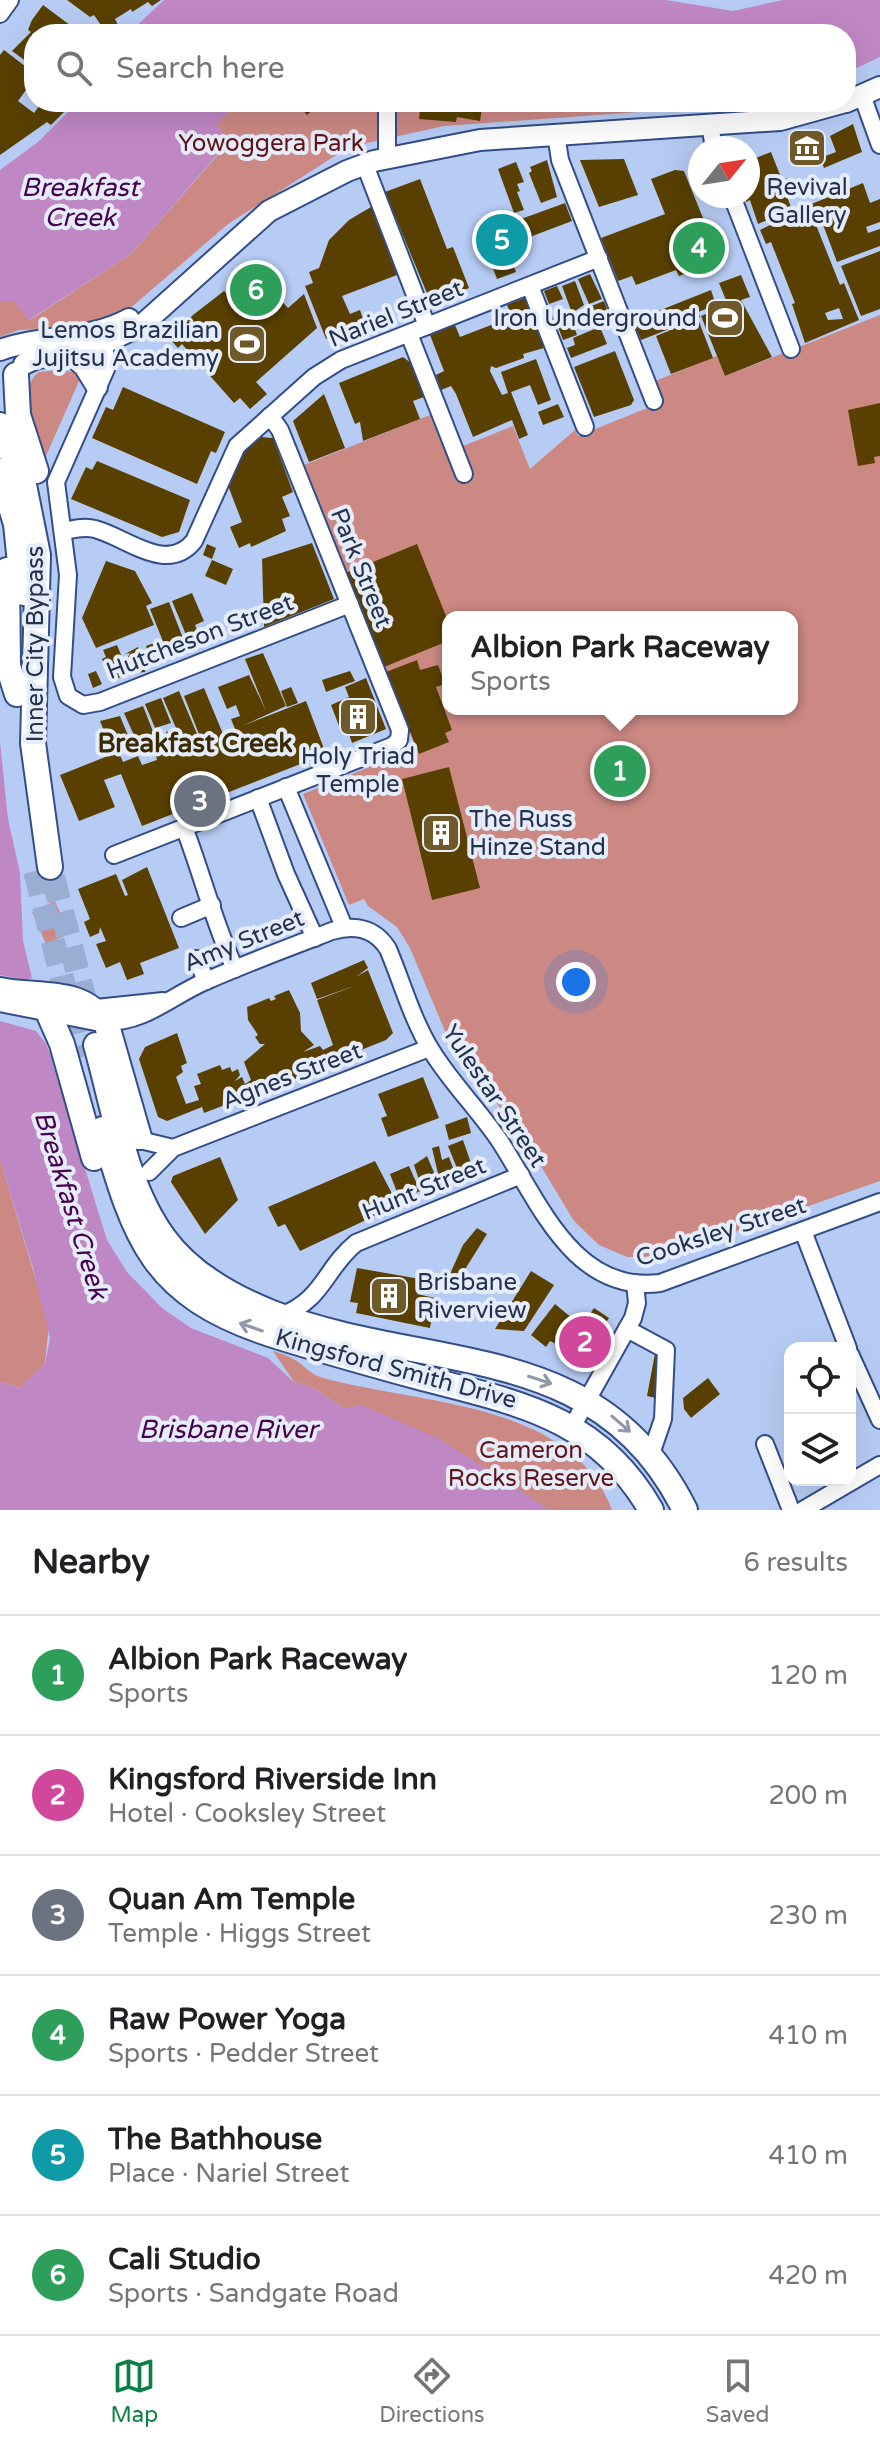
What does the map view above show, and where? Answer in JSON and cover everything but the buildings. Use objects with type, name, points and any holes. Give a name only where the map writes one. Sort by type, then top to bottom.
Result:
[{"type":"highway","points":[[11,364],[18,415],[42,491],[52,555],[50,605],[38,628]]},
{"type":"highway","name":"Inner City Bypass","points":[[0,425],[32,515],[39,577],[33,743],[43,869],[21,790],[17,694],[22,570],[13,513],[0,471]]},
{"type":"highway","points":[[0,528],[9,581],[8,666],[17,694]]},
{"type":"highway","points":[[46,1003],[62,1044],[108,1200],[121,1225],[137,1234]]},
{"type":"highway","points":[[101,1015],[149,1172],[164,1212],[186,1244],[194,1267]]},
{"type":"highway","points":[[137,1234],[89,1051],[146,1209],[170,1247],[194,1267]]},
{"type":"highway","name":"Kingsford Smith Drive","points":[[137,1234],[174,1283],[229,1320],[353,1359],[523,1403],[572,1427],[621,1467],[651,1510]]},
{"type":"highway","name":"Kingsford Smith Drive","points":[[194,1267],[237,1298],[280,1316],[371,1342],[532,1377],[587,1399],[617,1420],[651,1454],[685,1510]]},
{"type":"main road","points":[[11,364],[37,358],[72,356],[102,338],[155,316],[192,277],[269,211],[365,165],[387,158],[480,140],[780,120],[806,112]]},
{"type":"main road","points":[[11,364],[30,340],[102,338]]},
{"type":"main road","points":[[72,356],[84,366],[97,387]]},
{"type":"main road","points":[[0,988],[46,1003],[101,1015]]},
{"type":"main road","points":[[0,1001],[46,1003]]},
{"type":"street","points":[[0,14],[10,0]]},
{"type":"street","points":[[858,96],[880,145]]},
{"type":"street","points":[[386,112],[387,158]]},
{"type":"street","points":[[710,125],[712,136]]},
{"type":"street","points":[[556,134],[560,160],[654,401]]},
{"type":"street","points":[[365,165],[427,326]]},
{"type":"street","points":[[737,208],[791,349]]},
{"type":"street","name":"Nariel Street","points":[[64,531],[91,528],[159,555],[188,548],[194,541],[233,453],[270,416],[323,371],[599,258]]},
{"type":"street","points":[[530,286],[585,427]]},
{"type":"street","points":[[409,334],[464,474]]},
{"type":"street","points":[[64,531],[56,482],[107,365],[102,338]]},
{"type":"street","name":"Park Street","points":[[270,416],[280,430],[400,730],[399,740],[392,746],[286,787]]},
{"type":"street","name":"Hutcheson Street","points":[[64,531],[69,600],[62,681],[68,696],[83,705],[100,702],[350,604]]},
{"type":"street","points":[[114,855],[286,787],[344,927]]},
{"type":"street","points":[[258,798],[286,874],[315,938]]},
{"type":"street","points":[[184,827],[219,934],[235,969]]},
{"type":"street","points":[[181,918],[212,905]]},
{"type":"street","name":"Amy Street","points":[[101,1015],[141,1018],[153,1013],[163,1001],[206,981],[344,927]]},
{"type":"street","name":"Yulestar Street","points":[[344,927],[364,929],[384,942],[429,1048],[521,1175],[571,1251],[605,1274],[635,1283]]},
{"type":"street","points":[[197,959],[206,981]]},
{"type":"street","name":"Agnes Street","points":[[149,1172],[173,1148],[429,1048]]},
{"type":"street","points":[[140,1140],[173,1148]]},
{"type":"street","name":"Hunt Street","points":[[280,1316],[301,1306],[320,1290],[340,1259],[356,1243],[521,1175]]},
{"type":"street","name":"Cooksley Street","points":[[572,1427],[636,1310],[635,1283],[660,1283],[880,1202]]},
{"type":"street","points":[[803,1231],[846,1342]]},
{"type":"street","points":[[627,1329],[666,1350],[663,1419],[651,1454]]},
{"type":"street","points":[[856,1367],[880,1420]]},
{"type":"street","points":[[765,1444],[791,1510]]},
{"type":"street","points":[[803,1510],[880,1465]]},
{"type":"green space","name":"Yowoggera Park","points":[[228,112],[639,112],[444,126],[349,147],[228,224],[127,311],[73,327],[19,330],[0,337],[0,301],[14,301],[30,320],[131,254],[230,141],[215,125]]},
{"type":"green space","points":[[880,315],[880,1181],[666,1256],[627,1257],[599,1245],[574,1221],[524,1138],[450,1043],[410,948],[397,927],[368,906],[364,899],[349,905],[303,794],[416,748],[304,465],[430,415],[457,481],[474,474],[463,446],[513,426],[530,469],[575,430],[578,436],[662,402],[655,381],[717,356],[725,376]]},
{"type":"green space","points":[[39,372],[73,372],[80,379],[42,465],[29,416],[28,391]]},
{"type":"green space","points":[[55,901],[69,934],[46,944],[32,912]]},
{"type":"green space","points":[[0,1159],[49,1324],[45,1364],[20,1388],[0,1382]]},
{"type":"green space","name":"Cameron Rocks Reserve","points":[[273,1351],[293,1359],[320,1377],[487,1412],[527,1427],[563,1446],[592,1474],[612,1510],[550,1510],[356,1408],[343,1408],[315,1389],[294,1382]]},
{"type":"water","points":[[164,0],[666,0],[733,11],[783,0],[880,0],[880,57],[856,68],[856,24],[139,24]]},
{"type":"water","name":"Breakfast Creek","points":[[68,112],[228,112],[216,125],[230,140],[131,254],[29,320],[14,301],[0,301],[0,170],[38,142]]},
{"type":"water","name":"Brisbane River","points":[[0,742],[8,819],[20,873],[23,941],[54,1068],[107,1240],[127,1272],[162,1308],[191,1328],[268,1358],[294,1382],[315,1389],[343,1408],[362,1405],[440,1439],[550,1510],[0,1510],[0,1382],[19,1388],[45,1364],[50,1338],[33,1268],[0,1159]]},
{"type":"pier","points":[[0,975],[25,980],[36,977],[53,1061],[36,1031],[0,1021]]},
{"type":"tunnel","points":[[35,871],[82,1057]]},
{"type":"tunnel","points":[[53,877],[90,1020]]},
{"type":"place","name":"Revival Gallery","points":[[807,148]]},
{"type":"place","name":"The Bathhouse","points":[[502,240]]},
{"type":"place","name":"Raw Power Yoga","points":[[699,248]]},
{"type":"place","name":"Cali Studio","points":[[256,290]]},
{"type":"place","name":"Iron Underground","points":[[725,318]]},
{"type":"place","name":"Lemos Brazilian Jujitsu Academy","points":[[247,344]]},
{"type":"place","name":"Holy Triad Temple","points":[[358,717]]},
{"type":"place","name":"Albion Park Raceway","points":[[620,771]]},
{"type":"place","name":"Quan Am Temple","points":[[200,801]]},
{"type":"place","name":"The Russ Hinze Stand","points":[[441,833]]},
{"type":"place","name":"Brisbane Riverview","points":[[389,1296]]},
{"type":"place","name":"Kingsford Riverside Inn","points":[[585,1342]]},
{"type":"district","name":"Breakfast Creek","points":[[195,743]]}]
